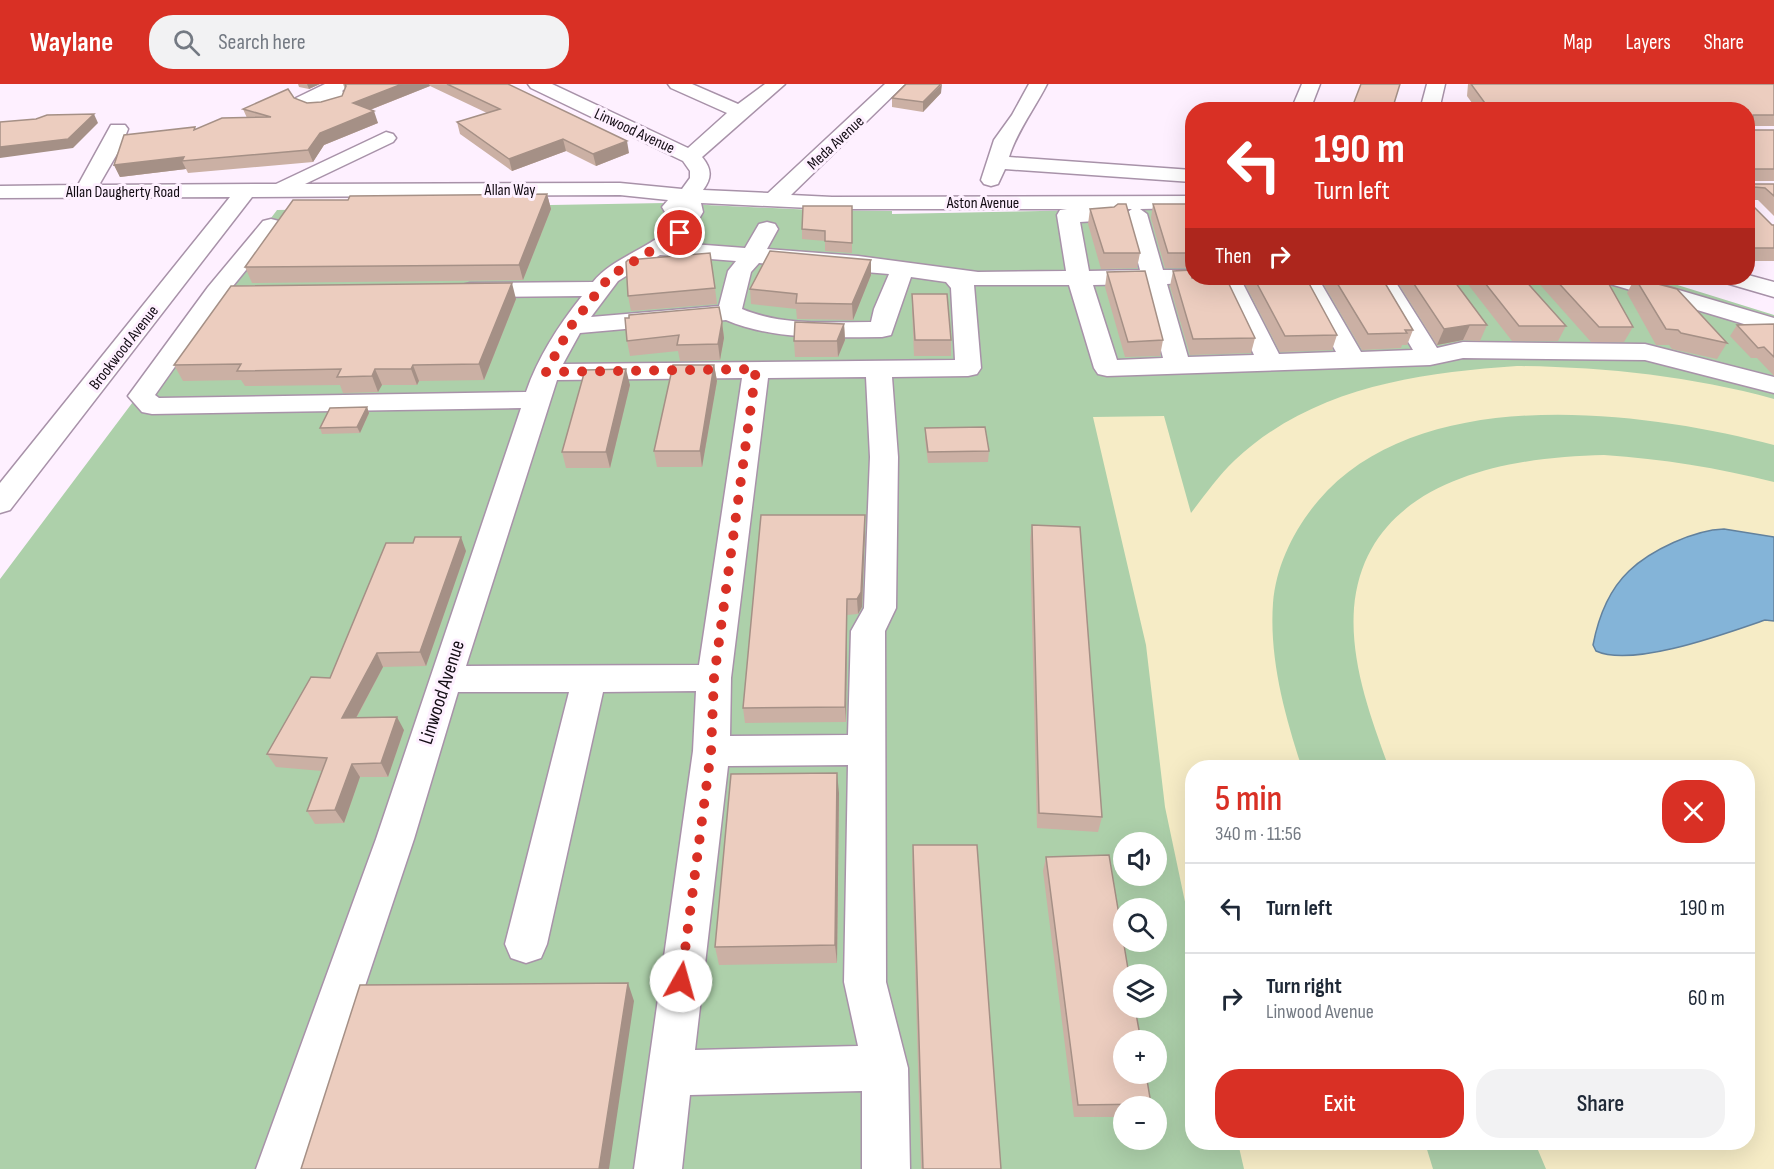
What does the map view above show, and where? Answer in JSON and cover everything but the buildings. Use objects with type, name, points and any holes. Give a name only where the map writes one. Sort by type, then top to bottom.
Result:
[{"type":"street","name":"Linwood Avenue","points":[[280,1169],[395,839],[445,679],[542,386],[571,326],[598,289],[610,276],[680,233],[692,212],[689,196],[699,181],[701,170],[698,163],[690,157],[537,84]]},
{"type":"street","points":[[677,84],[740,112]]},
{"type":"street","points":[[690,157],[740,112],[776,84]]},
{"type":"street","name":"Meda Avenue","points":[[774,199],[896,84]]},
{"type":"street","points":[[984,202],[1004,140],[1021,116],[1038,84]]},
{"type":"street","points":[[1303,102],[1311,84]]},
{"type":"street","points":[[1431,102],[1436,84]]},
{"type":"street","points":[[85,192],[103,162],[118,129]]},
{"type":"street","points":[[275,190],[386,138]]},
{"type":"street","points":[[996,162],[1185,176]]},
{"type":"street","name":"Allan Way","points":[[246,191],[620,189],[689,196],[774,199]]},
{"type":"street","name":"Allan Daugherty Road","points":[[0,192],[246,191]]},
{"type":"street","name":"Brookwood Avenue","points":[[0,503],[246,191]]},
{"type":"street","name":"Aston Avenue","points":[[774,199],[832,203],[1185,201]]},
{"type":"street","points":[[1136,214],[1178,366]]},
{"type":"street","points":[[1185,214],[1068,215],[1079,278],[1107,368],[1430,357],[1463,350],[1583,351],[1640,343],[1763,382]]},
{"type":"street","points":[[271,226],[228,292],[141,396],[152,406],[542,386],[756,369],[968,368],[963,287],[953,275]]},
{"type":"street","points":[[729,312],[740,271],[753,255],[767,229]]},
{"type":"street","points":[[653,248],[858,263],[978,279],[1185,277]]},
{"type":"street","points":[[571,326],[729,312],[753,322],[785,329],[882,330],[886,309],[902,270]]},
{"type":"street","points":[[1755,284],[1774,290]]},
{"type":"street","points":[[1232,285],[1270,362]]},
{"type":"street","points":[[1311,285],[1353,360]]},
{"type":"street","points":[[1386,285],[1430,357]]},
{"type":"street","points":[[1608,285],[1619,306]]},
{"type":"street","points":[[1682,286],[1774,308]]},
{"type":"street","points":[[1682,286],[1774,326]]},
{"type":"street","points":[[1682,286],[1714,337],[1763,382]]},
{"type":"street","points":[[453,290],[598,289]]},
{"type":"street","points":[[1484,323],[1504,351]]},
{"type":"street","points":[[1562,327],[1583,351]]},
{"type":"street","points":[[878,368],[884,457],[880,608],[868,631],[865,982],[885,1068],[886,1169]]},
{"type":"street","points":[[658,1169],[711,751],[714,678],[756,369]]},
{"type":"street","points":[[445,679],[714,678]]},
{"type":"street","points":[[526,944],[589,679]]},
{"type":"street","points":[[711,751],[866,750]]},
{"type":"street","points":[[669,1073],[885,1068]]},
{"type":"green space","points":[[665,203],[892,211],[892,214],[1185,208],[1185,285],[1678,285],[1774,315],[1774,1169],[0,1169],[0,579],[277,210]]},
{"type":"sand","points":[[1517,366],[1582,368],[1646,374],[1711,384],[1774,399],[1774,445],[1720,432],[1660,422],[1597,416],[1534,415],[1471,422],[1413,437],[1361,463],[1318,501],[1309,512],[1282,562],[1275,589],[1272,624],[1276,666],[1284,708],[1300,760],[1185,760],[1185,902],[1165,807],[1146,645],[1093,417],[1164,416],[1191,513],[1235,460],[1265,436],[1297,416],[1331,400],[1367,389],[1404,380]]},
{"type":"sand","points":[[1604,455],[1648,459],[1732,472],[1774,482],[1774,1169],[1546,1169],[1538,1150],[1755,1150],[1755,760],[1386,760],[1363,690],[1355,649],[1354,608],[1364,565],[1383,531],[1411,505],[1445,485],[1483,471],[1523,462]]},
{"type":"sand","points":[[1240,1150],[1427,1150],[1433,1169],[1244,1169]]},
{"type":"water","points":[[1724,529],[1774,537],[1774,621],[1765,620],[1705,640],[1656,652],[1612,655],[1596,651],[1593,645],[1601,615],[1610,596],[1629,571],[1638,563],[1674,542],[1700,533]]},
{"type":"route","points":[[680,233],[610,276],[571,326],[546,372],[756,369],[714,678],[711,751],[681,981]]}]
